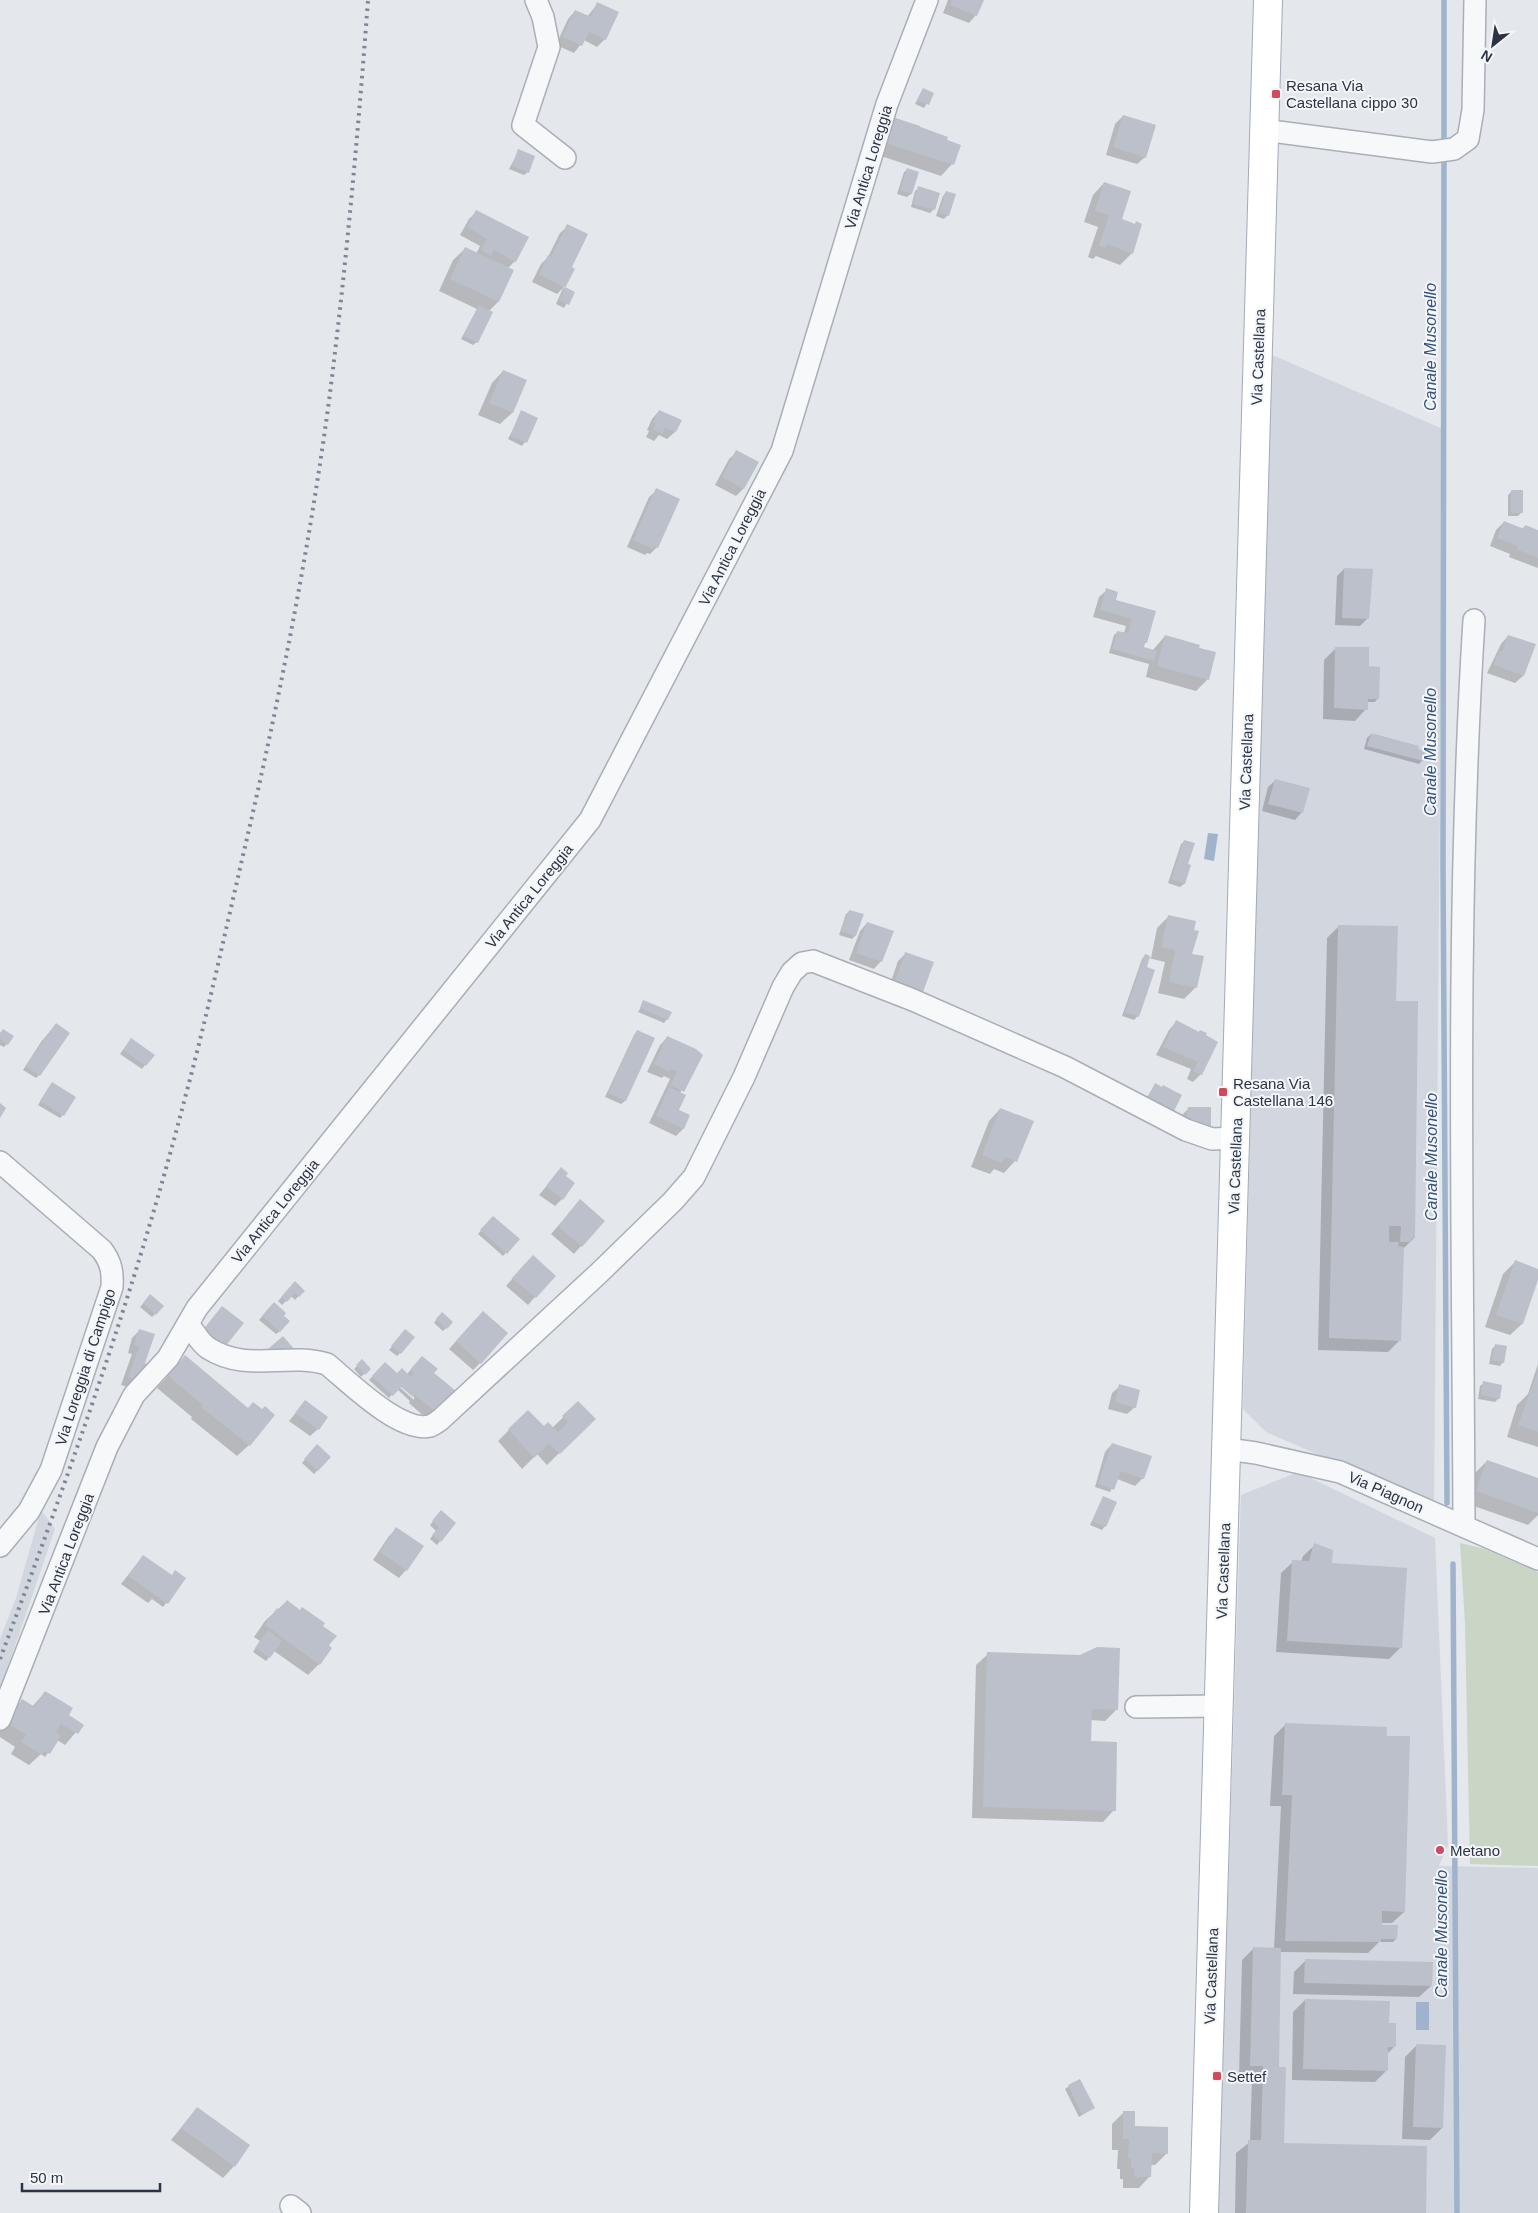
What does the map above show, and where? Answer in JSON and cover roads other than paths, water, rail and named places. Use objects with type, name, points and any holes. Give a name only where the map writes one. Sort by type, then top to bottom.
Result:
[{"type":"main road","name":"Via Castellana","points":[[1204,2213],[1268,0]]},
{"type":"street","points":[[536,0],[543,17],[549,47],[523,124],[565,158]]},
{"type":"street","name":"Via Antica Loreggia","points":[[0,1718],[107,1447],[134,1395],[168,1358],[197,1308],[590,820],[782,451],[887,104],[927,0]]},
{"type":"street","points":[[1264,130],[1432,152],[1454,149],[1468,139],[1473,110],[1475,0]]},
{"type":"street","points":[[1464,1526],[1462,911],[1468,706],[1474,620]]},
{"type":"street","points":[[188,1324],[207,1347],[235,1361],[317,1361],[327,1364],[394,1418],[409,1423],[429,1426],[440,1420],[598,1274],[673,1201],[694,1177],[744,1077],[783,987],[792,972],[802,963],[814,961],[913,1000],[1065,1067],[1186,1130],[1212,1139],[1236,1138]]},
{"type":"street","name":"Via Loreggia di Campigo","points":[[0,1162],[102,1250],[111,1263],[113,1277],[112,1287],[51,1470],[29,1511],[0,1546]]},
{"type":"street","name":"Via Piagnon","points":[[1227,1449],[1256,1453],[1340,1472],[1538,1559]]},
{"type":"street","points":[[1136,1707],[1219,1706]]},
{"type":"water","points":[[1208,833],[1218,834],[1214,861],[1204,859]]},
{"type":"water","points":[[1416,2002],[1429,2002],[1429,2030],[1416,2030]]},
{"type":"waterway","name":"Canale Musonello","points":[[1444,0],[1444,146]]},
{"type":"waterway","name":"Canale Musonello","points":[[1444,156],[1443,867],[1447,1503]]},
{"type":"waterway","name":"Canale Musonello","points":[[1453,1564],[1457,2213]]},
{"type":"railway","points":[[0,1659],[76,1451],[145,1240],[200,1040],[254,807],[279,691],[321,459],[341,301],[368,0]]},
{"type":"place","name":"Resana Via Castellana cippo 30","points":[[1276,94]]},
{"type":"place","name":"Resana Via Castellana 146","points":[[1223,1092]]},
{"type":"place","name":"Metano","points":[[1440,1850]]},
{"type":"place","name":"Settef","points":[[1217,2076]]}]
